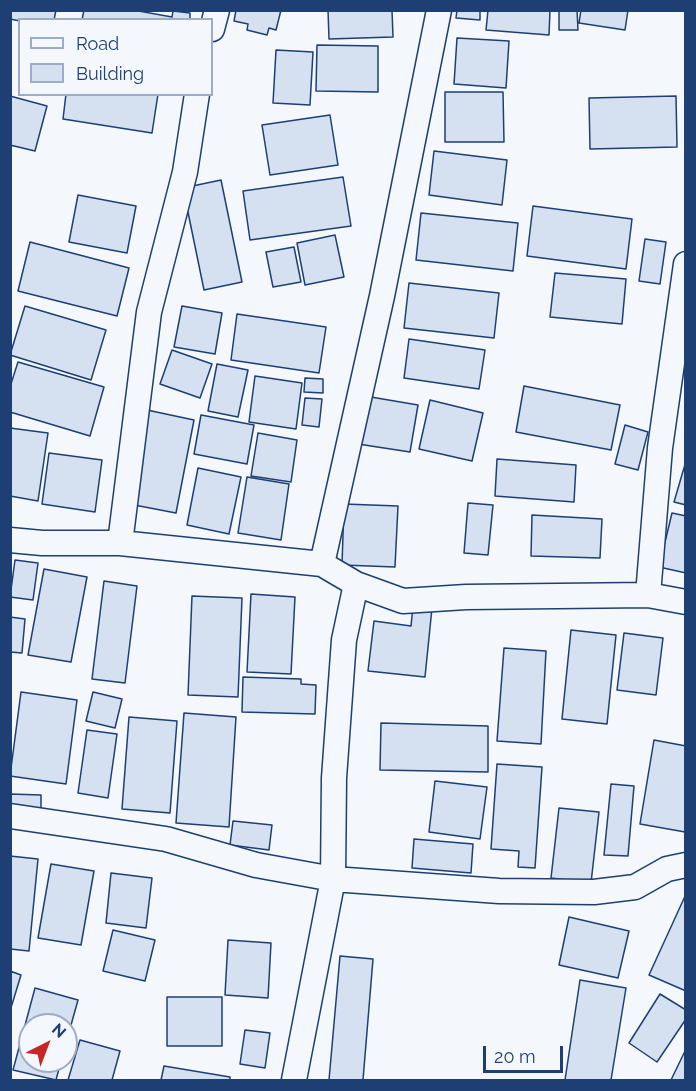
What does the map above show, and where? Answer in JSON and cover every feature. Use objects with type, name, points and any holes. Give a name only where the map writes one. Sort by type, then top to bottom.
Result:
[{"type":"street","points":[[213,26],[218,10]]},
{"type":"street","points":[[322,564],[382,296],[439,10]]},
{"type":"street","points":[[120,543],[149,312],[185,172],[197,96]]},
{"type":"street","points":[[648,595],[660,448],[686,264]]},
{"type":"street","points":[[10,540],[42,543],[120,543],[322,564],[356,584],[404,601],[648,595],[686,602]]},
{"type":"street","points":[[294,1080],[333,879],[334,778],[344,640],[356,584]]},
{"type":"street","points":[[10,816],[166,839],[256,865],[333,879],[500,891],[594,892],[635,887],[667,869],[686,865]]},
{"type":"building","points":[[10,10],[56,10],[54,18],[10,19]]},
{"type":"building","points":[[84,10],[133,10],[172,17],[173,11],[190,13],[190,18],[82,18]]},
{"type":"building","points":[[236,10],[281,10],[276,30],[269,28],[267,35],[247,30],[248,24],[234,21]]},
{"type":"building","points":[[328,10],[392,10],[393,37],[329,39]]},
{"type":"building","points":[[457,10],[480,10],[480,20],[456,18]]},
{"type":"building","points":[[488,10],[550,10],[549,35],[486,30]]},
{"type":"building","points":[[559,10],[577,10],[578,30],[559,30]]},
{"type":"building","points":[[581,10],[628,10],[625,30],[579,23]]},
{"type":"building","points":[[457,38],[509,41],[506,88],[454,84]]},
{"type":"building","points":[[317,45],[378,46],[378,92],[316,91]]},
{"type":"building","points":[[276,50],[313,52],[310,105],[273,103]]},
{"type":"building","points":[[445,92],[503,92],[504,142],[445,142]]},
{"type":"building","points":[[10,96],[47,106],[35,151],[10,145]]},
{"type":"building","points":[[66,96],[158,96],[152,133],[63,119]]},
{"type":"building","points":[[676,96],[677,147],[590,149],[589,98]]},
{"type":"building","points":[[330,115],[338,165],[270,175],[262,125]]},
{"type":"building","points":[[434,151],[507,160],[502,205],[429,195]]},
{"type":"building","points":[[343,177],[351,226],[250,240],[243,191]]},
{"type":"building","points":[[221,180],[242,282],[204,290],[183,188]]},
{"type":"building","points":[[78,195],[136,206],[127,253],[69,242]]},
{"type":"building","points":[[533,206],[632,219],[626,269],[527,256]]},
{"type":"building","points":[[421,213],[518,223],[513,271],[416,260]]},
{"type":"building","points":[[335,235],[344,277],[305,285],[297,243]]},
{"type":"building","points":[[645,239],[666,242],[660,284],[639,281]]},
{"type":"building","points":[[30,242],[129,268],[117,316],[18,291]]},
{"type":"building","points":[[294,247],[301,282],[273,287],[266,252]]},
{"type":"building","points":[[555,273],[626,279],[622,324],[550,317]]},
{"type":"building","points":[[409,283],[499,293],[494,338],[404,328]]},
{"type":"building","points":[[25,306],[106,330],[91,380],[10,355]]},
{"type":"building","points":[[182,306],[222,313],[215,354],[174,347]]},
{"type":"building","points":[[237,314],[326,327],[319,373],[231,360]]},
{"type":"building","points":[[409,339],[485,350],[479,389],[404,378]]},
{"type":"building","points":[[172,350],[212,364],[200,398],[160,384]]},
{"type":"building","points":[[18,362],[104,387],[90,436],[10,412],[10,387]]},
{"type":"building","points":[[217,364],[248,370],[238,417],[208,411]]},
{"type":"building","points":[[255,376],[302,383],[296,429],[249,422]]},
{"type":"building","points":[[305,378],[323,379],[323,393],[304,392]]},
{"type":"building","points":[[524,386],[620,405],[611,450],[516,432]]},
{"type":"building","points":[[365,396],[418,405],[410,452],[358,444]]},
{"type":"building","points":[[305,398],[322,399],[319,427],[302,425]]},
{"type":"building","points":[[430,400],[483,413],[472,461],[419,449]]},
{"type":"building","points":[[147,410],[194,420],[176,513],[129,504]]},
{"type":"building","points":[[201,415],[254,425],[247,464],[194,454]]},
{"type":"building","points":[[625,425],[648,432],[638,470],[615,464]]},
{"type":"building","points":[[10,428],[48,433],[38,501],[10,496]]},
{"type":"building","points":[[258,433],[297,440],[291,482],[251,476]]},
{"type":"building","points":[[49,453],[102,460],[95,512],[42,504]]},
{"type":"building","points":[[497,459],[576,465],[574,502],[495,496]]},
{"type":"building","points":[[686,461],[686,505],[674,502]]},
{"type":"building","points":[[198,468],[241,477],[229,534],[187,525]]},
{"type":"building","points":[[247,477],[289,484],[281,540],[238,533]]},
{"type":"building","points":[[468,503],[493,505],[488,555],[464,553]]},
{"type":"building","points":[[344,504],[398,506],[395,567],[342,565]]},
{"type":"building","points":[[672,513],[686,516],[686,573],[659,567]]},
{"type":"building","points":[[532,515],[602,519],[600,558],[531,556]]},
{"type":"building","points":[[15,560],[38,563],[33,600],[10,597]]},
{"type":"building","points":[[44,569],[87,577],[71,662],[28,655]]},
{"type":"building","points":[[104,581],[137,586],[125,683],[92,679]]},
{"type":"building","points":[[251,594],[295,597],[291,674],[247,672]]},
{"type":"building","points":[[192,596],[242,598],[238,697],[188,695]]},
{"type":"building","points":[[413,606],[432,608],[425,677],[368,671],[374,621],[411,626]]},
{"type":"building","points":[[10,617],[25,619],[22,653],[10,652]]},
{"type":"building","points":[[571,630],[616,635],[607,724],[562,719]]},
{"type":"building","points":[[624,633],[663,638],[656,695],[617,690]]},
{"type":"building","points":[[504,648],[546,651],[541,744],[497,741]]},
{"type":"building","points":[[243,677],[301,679],[301,684],[316,685],[315,714],[242,712]]},
{"type":"building","points":[[21,692],[77,700],[66,784],[10,776]]},
{"type":"building","points":[[93,692],[122,699],[115,728],[86,721]]},
{"type":"building","points":[[184,713],[236,717],[229,827],[176,823]]},
{"type":"building","points":[[129,717],[177,721],[170,813],[122,809]]},
{"type":"building","points":[[381,723],[488,726],[488,772],[380,770]]},
{"type":"building","points":[[87,730],[117,734],[108,798],[78,793]]},
{"type":"building","points":[[654,740],[686,746],[685,832],[640,824]]},
{"type":"building","points":[[497,764],[542,767],[535,868],[518,867],[519,851],[491,849]]},
{"type":"building","points":[[435,781],[487,787],[480,839],[429,832]]},
{"type":"building","points":[[611,784],[634,786],[628,856],[604,855]]},
{"type":"building","points":[[10,794],[41,795],[41,811],[10,810]]},
{"type":"building","points":[[559,808],[599,812],[591,883],[551,878]]},
{"type":"building","points":[[233,821],[272,825],[269,850],[230,845]]},
{"type":"building","points":[[414,839],[473,844],[471,873],[412,868]]},
{"type":"building","points":[[10,856],[38,859],[29,951],[10,949]]},
{"type":"building","points":[[51,864],[94,871],[81,945],[38,938]]},
{"type":"building","points":[[111,873],[152,878],[146,928],[106,923]]},
{"type":"building","points":[[686,894],[686,991],[649,975]]},
{"type":"building","points":[[569,917],[629,931],[618,978],[559,965]]},
{"type":"building","points":[[113,930],[155,940],[145,981],[103,971]]},
{"type":"building","points":[[228,940],[271,943],[268,998],[225,995]]},
{"type":"building","points":[[340,956],[373,959],[363,1080],[329,1080]]},
{"type":"building","points":[[10,971],[21,975],[10,1011]]},
{"type":"building","points":[[580,980],[626,988],[611,1080],[565,1080]]},
{"type":"building","points":[[35,988],[78,1000],[74,1013],[28,1013]]},
{"type":"building","points":[[660,994],[686,1010],[686,1019],[657,1062],[629,1043]]},
{"type":"building","points":[[167,997],[222,997],[222,1046],[167,1046]]},
{"type":"building","points":[[245,1030],[270,1033],[265,1068],[240,1064]]},
{"type":"building","points":[[80,1040],[120,1051],[112,1080],[68,1080],[70,1073],[78,1073]]},
{"type":"building","points":[[686,1049],[686,1080],[671,1080]]},
{"type":"building","points":[[18,1051],[18,1071],[13,1070]]},
{"type":"building","points":[[164,1066],[230,1077],[230,1080],[161,1080]]},
{"type":"building","points":[[26,1073],[58,1073],[56,1080]]}]
